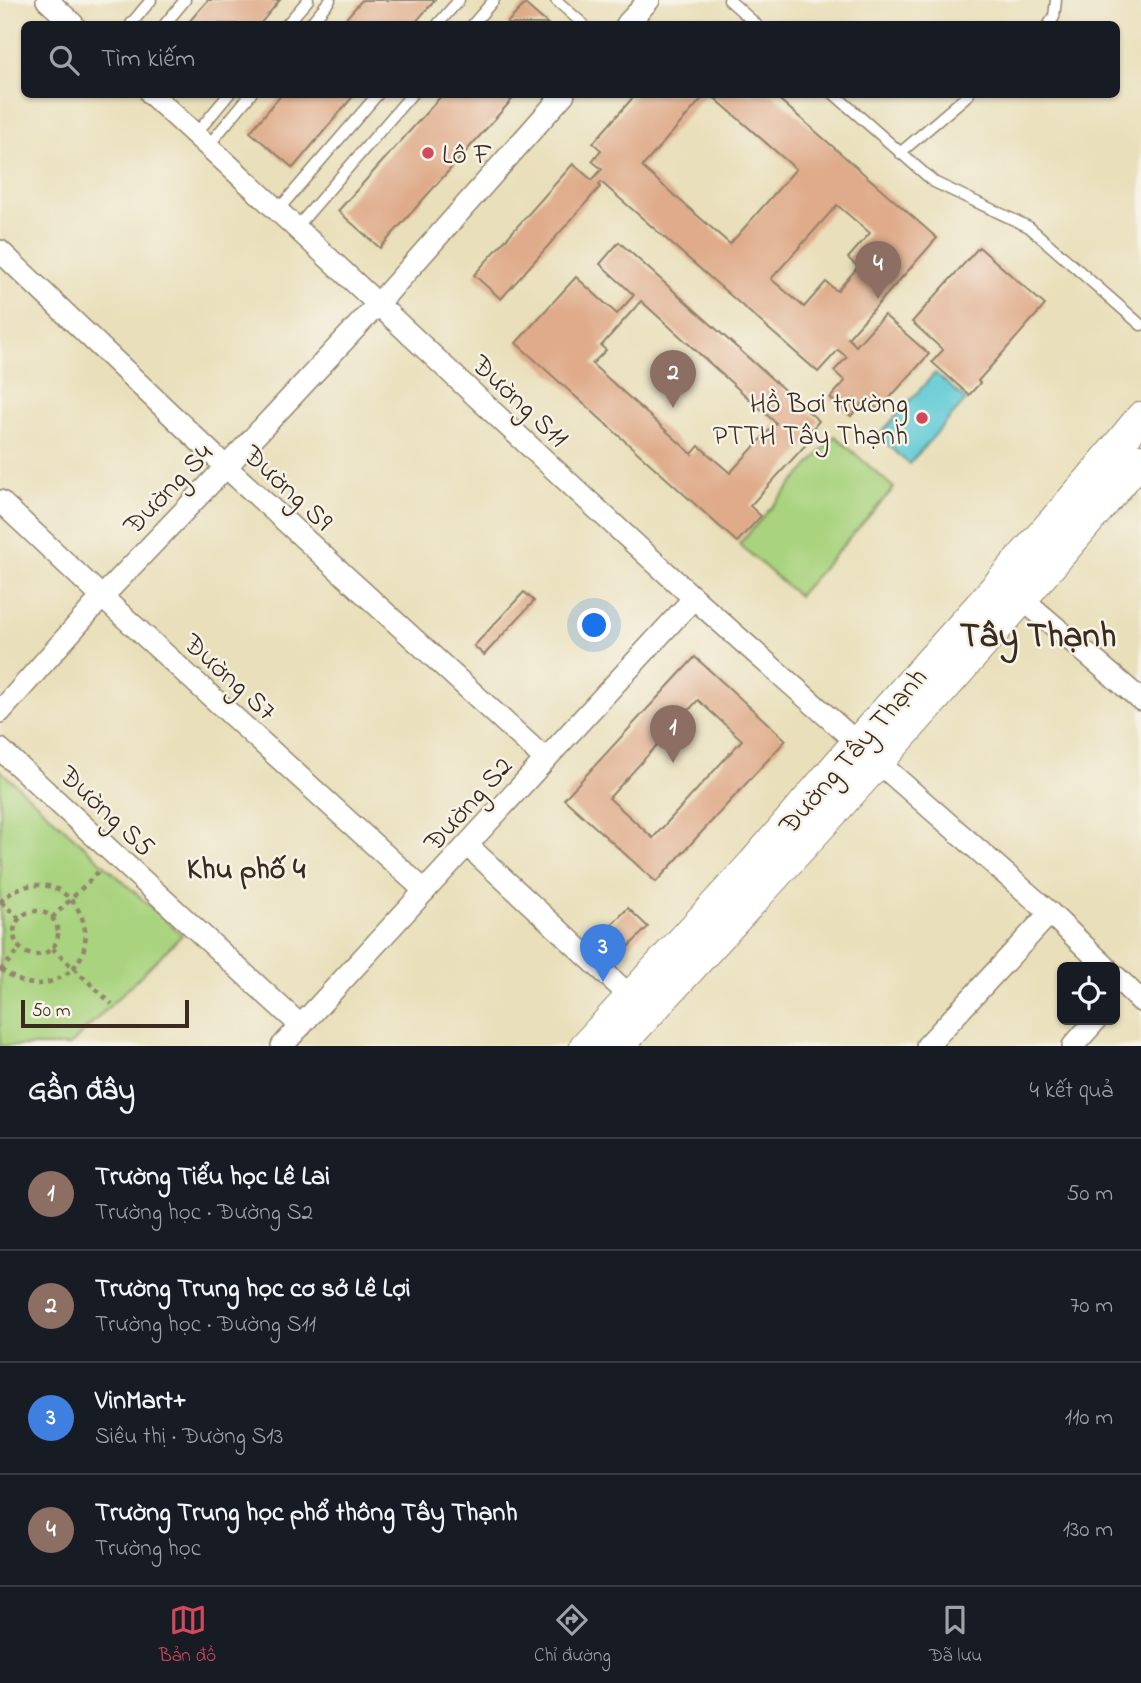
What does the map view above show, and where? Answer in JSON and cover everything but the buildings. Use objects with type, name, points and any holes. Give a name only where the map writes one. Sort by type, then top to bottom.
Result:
[{"type":"street","points":[[47,0],[70,21]]},
{"type":"street","points":[[630,21],[649,0]]},
{"type":"street","name":"Đường S11","points":[[155,98],[694,598],[1049,913],[1100,962]]},
{"type":"street","name":"Đường S4","points":[[0,712],[102,597],[377,305],[560,98]]},
{"type":"street","name":"Đường S9","points":[[0,251],[226,467],[545,759]]},
{"type":"street","name":"Đường Tây Thạnh","points":[[1011,590],[1141,417]]},
{"type":"street","name":"Đường Tây Thạnh","points":[[585,1046],[754,862],[868,752],[1011,590],[1141,459]]},
{"type":"street","name":"Đường S7","points":[[0,501],[425,891]]},
{"type":"street","points":[[1011,590],[1141,700]]},
{"type":"street","name":"Đường S2","points":[[282,1046],[694,598]]},
{"type":"street","name":"Đường S5","points":[[0,749],[302,1026]]},
{"type":"street","name":"Đường Tây Thạnh","points":[[620,1046],[773,880],[868,752]]},
{"type":"street","points":[[467,845],[630,996]]},
{"type":"street","points":[[927,1046],[1049,913]]},
{"type":"street","points":[[1073,1046],[1092,1025]]},
{"type":"lane","points":[[134,21],[151,0]]},
{"type":"lane","points":[[167,21],[185,0]]},
{"type":"lane","points":[[290,21],[307,0]]},
{"type":"lane","points":[[312,21],[330,0]]},
{"type":"lane","points":[[441,21],[459,0]]},
{"type":"lane","points":[[475,21],[494,0]]},
{"type":"lane","points":[[556,0],[580,21]]},
{"type":"lane","points":[[729,0],[753,21]]},
{"type":"lane","points":[[1051,21],[1056,0]]},
{"type":"lane","points":[[202,140],[227,98]]},
{"type":"lane","points":[[202,140],[247,98]]},
{"type":"lane","points":[[278,210],[375,98]]},
{"type":"lane","points":[[296,228],[409,98]]},
{"type":"lane","points":[[839,98],[934,182],[1029,227],[1141,325]]},
{"type":"lane","points":[[900,153],[964,98]]},
{"type":"path","points":[[52,918],[115,855]]},
{"type":"path","points":[[19,918],[0,901],[16,890],[33,885],[50,887],[65,894],[77,906],[85,921],[86,938],[82,955],[74,967],[60,978],[46,984],[22,982],[0,969],[20,949]]},
{"type":"path","points":[[36,911],[52,918],[58,928],[58,936],[52,948],[45,954],[38,955],[31,955],[20,949],[13,935],[13,928],[19,918],[28,912],[36,911]]},
{"type":"path","points":[[52,948],[112,1004]]},
{"type":"green space","points":[[835,436],[894,488],[798,596],[739,544]]},
{"type":"green space","points":[[0,770],[182,935],[69,1046],[0,1046]]},
{"type":"water","name":"Hồ Bơi trường PTTH Tây Thạnh","points":[[935,373],[966,400],[909,464],[878,436]]},
{"type":"place","name":"Lô F","points":[[428,153]]},
{"type":"place","name":"Trường Trung học phổ thông Tây Thạnh","points":[[878,299]]},
{"type":"place","name":"Trường Trung học cơ sở Lê Lợi","points":[[673,408]]},
{"type":"place","name":"Hồ Bơi trường PTTH Tây Thạnh","points":[[922,418]]},
{"type":"place","name":"Trường Tiểu học Lê Lai","points":[[673,763]]},
{"type":"place","name":"VinMart+","points":[[603,982]]},
{"type":"district","name":"Tây Thạnh","points":[[1038,634]]},
{"type":"district","name":"Khu phố 4","points":[[246,868]]}]
